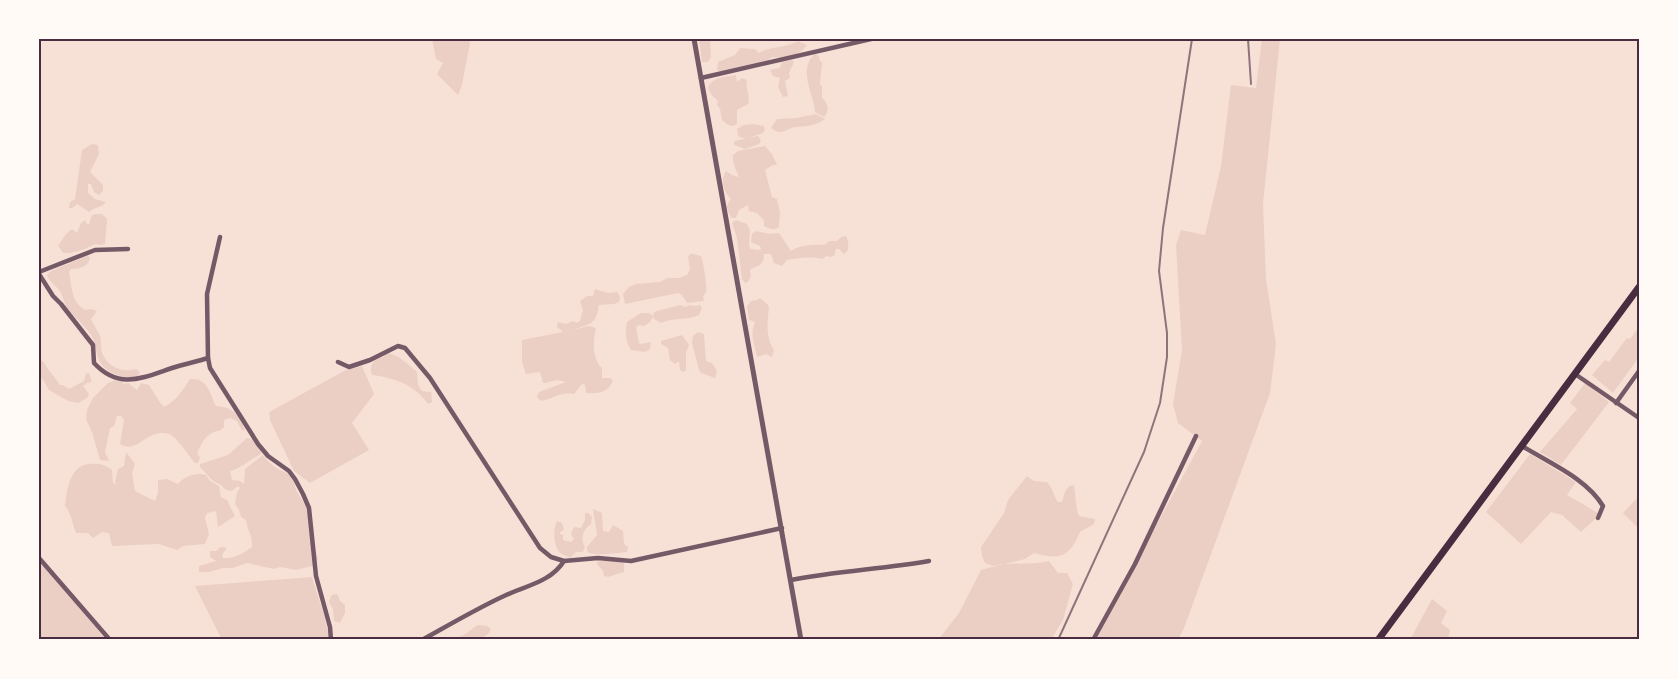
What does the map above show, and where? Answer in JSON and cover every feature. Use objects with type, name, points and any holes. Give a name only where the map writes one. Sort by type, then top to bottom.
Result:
[{"type":"main road","points":[[1378,640],[1639,287]]},
{"type":"street","points":[[694,39],[801,640]]},
{"type":"street","points":[[701,78],[871,39]]},
{"type":"street","points":[[220,237],[207,294],[210,368],[258,444],[268,456],[289,471],[303,494],[310,514],[316,576],[330,627],[331,640]]},
{"type":"street","points":[[128,249],[95,250],[39,273],[53,296],[93,345],[94,363],[102,371],[118,378],[137,380],[208,358]]},
{"type":"street","points":[[338,362],[350,366],[370,360],[398,346],[405,348],[430,378],[540,548],[551,557],[564,561],[598,558],[631,561],[782,528]]},
{"type":"street","points":[[1616,403],[1639,371]]},
{"type":"street","points":[[1575,374],[1639,418]]},
{"type":"street","points":[[1093,640],[1135,564],[1197,436]]},
{"type":"street","points":[[1522,446],[1581,482],[1600,500],[1603,506],[1598,519]]},
{"type":"street","points":[[39,558],[110,640]]},
{"type":"street","points":[[422,640],[505,595],[541,582],[559,569],[564,561]]},
{"type":"street","points":[[791,580],[817,575],[906,566],[929,561]]},
{"type":"shaded area","points":[[432,39],[469,39],[462,85],[458,95],[437,74],[443,63],[436,59]]},
{"type":"shaded area","points":[[699,39],[710,39],[711,57],[708,62],[702,62]]},
{"type":"shaded area","points":[[1262,39],[1280,39],[1263,204],[1266,279],[1276,344],[1270,393],[1178,640],[1094,640],[1202,441],[1178,423],[1173,404],[1182,350],[1176,245],[1181,230],[1205,235],[1221,166],[1231,85],[1256,88]]},
{"type":"shaded area","points":[[798,41],[807,45],[800,52],[791,56],[772,57],[764,64],[723,73],[717,70],[718,62],[735,55],[740,48],[755,49],[759,53]]},
{"type":"shaded area","points":[[815,54],[819,56],[822,63],[820,84],[822,98],[828,107],[824,117],[815,112],[808,82],[807,67]]},
{"type":"shaded area","points":[[792,60],[794,62],[789,73],[790,78],[785,81],[788,96],[783,97],[778,87],[780,78],[773,76],[770,70],[780,68],[782,62]]},
{"type":"shaded area","points":[[736,75],[737,82],[742,78],[747,80],[749,101],[737,110],[737,123],[734,126],[722,120],[717,105],[718,101],[711,95],[709,85],[717,79]]},
{"type":"shaded area","points":[[816,114],[825,119],[815,124],[782,132],[771,128],[777,119]]},
{"type":"shaded area","points":[[753,124],[764,126],[763,133],[748,138],[758,136],[761,141],[759,144],[745,149],[734,145],[734,141],[745,139],[738,136],[737,129]]},
{"type":"shaded area","points":[[92,144],[98,145],[99,154],[90,172],[103,185],[103,191],[99,195],[94,192],[91,184],[88,184],[88,193],[95,199],[106,202],[89,212],[77,204],[69,208],[70,202],[75,199],[82,150]]},
{"type":"shaded area","points":[[765,146],[777,165],[765,170],[772,197],[777,199],[780,212],[779,227],[774,229],[764,226],[764,220],[757,213],[749,211],[748,205],[739,210],[736,218],[731,218],[727,207],[731,199],[724,189],[723,182],[726,171],[739,177],[733,155],[738,151]]},
{"type":"shaded area","points":[[102,214],[107,219],[105,244],[95,244],[80,251],[63,253],[58,246],[66,234],[72,229],[77,233],[81,223],[85,220],[89,224],[92,215]]},
{"type":"shaded area","points":[[736,220],[747,224],[750,230],[749,246],[751,249],[761,249],[760,246],[751,242],[752,234],[756,231],[779,233],[791,251],[802,246],[824,245],[846,236],[848,248],[844,254],[836,249],[834,256],[822,259],[809,257],[787,260],[782,266],[774,263],[771,254],[764,254],[762,263],[751,269],[751,276],[745,283],[742,279],[737,238],[732,223]]},
{"type":"shaded area","points":[[694,254],[701,256],[703,263],[706,285],[704,301],[687,303],[678,293],[625,304],[623,294],[629,287],[687,275],[690,269],[688,257]]},
{"type":"shaded area","points":[[87,256],[90,257],[86,265],[71,269],[69,272],[77,303],[85,310],[97,311],[91,319],[100,336],[102,353],[109,363],[117,368],[136,369],[140,372],[137,377],[119,376],[103,366],[91,335],[69,310],[59,290],[48,278],[47,275],[51,271]]},
{"type":"shaded area","points":[[595,289],[608,293],[617,292],[620,297],[619,302],[599,305],[591,323],[572,330],[589,326],[596,328],[594,349],[596,360],[602,368],[602,378],[611,378],[613,381],[602,392],[586,393],[585,385],[582,384],[574,394],[561,394],[541,401],[537,397],[539,392],[566,382],[557,380],[543,383],[540,372],[526,374],[522,362],[522,340],[563,332],[557,327],[558,322],[566,324],[580,321],[583,310],[580,301],[587,296],[593,296]]},
{"type":"shaded area","points":[[760,298],[769,308],[768,330],[774,350],[772,357],[766,354],[757,357],[752,335],[755,323],[749,320],[747,306],[751,301]]},
{"type":"shaded area","points":[[681,305],[685,307],[700,305],[702,308],[699,315],[694,317],[661,323],[653,317],[644,326],[639,325],[636,327],[639,343],[651,342],[650,349],[645,352],[631,350],[626,336],[627,322],[641,313],[649,313],[653,316],[654,312]]},
{"type":"shaded area","points":[[1639,327],[1639,357],[1613,393],[1592,375],[1605,360],[1609,362],[1627,338],[1630,339]]},
{"type":"shaded area","points":[[698,332],[704,334],[706,361],[712,363],[717,371],[715,378],[699,370],[692,343],[693,336]]},
{"type":"shaded area","points":[[682,335],[689,345],[686,353],[686,370],[683,372],[680,370],[679,361],[675,364],[670,360],[668,348],[661,344],[661,341]]},
{"type":"shaded area","points":[[386,353],[399,357],[417,372],[418,385],[422,391],[431,392],[432,402],[428,404],[411,387],[389,378],[372,375],[373,363]]},
{"type":"shaded area","points":[[39,360],[43,361],[60,385],[69,389],[84,381],[86,373],[89,373],[92,382],[83,386],[89,394],[87,398],[78,403],[68,401],[49,390],[39,376]]},
{"type":"shaded area","points":[[362,366],[374,394],[352,423],[369,450],[310,483],[294,471],[270,420],[269,412],[346,370]]},
{"type":"shaded area","points":[[121,378],[123,384],[128,383],[137,390],[141,383],[149,385],[164,407],[176,398],[190,379],[201,381],[207,387],[216,406],[227,408],[235,413],[241,420],[245,431],[241,429],[237,421],[230,418],[224,420],[224,427],[208,436],[204,441],[197,453],[200,458],[198,463],[195,463],[169,434],[154,435],[132,446],[120,444],[124,420],[121,416],[117,416],[114,426],[110,428],[105,452],[109,461],[100,460],[86,419],[87,410],[93,398],[108,383]]},
{"type":"shaded area","points":[[1585,383],[1609,402],[1561,465],[1540,452],[1577,409],[1570,403]]},
{"type":"shaded area","points":[[247,438],[255,440],[261,448],[261,454],[230,471],[232,480],[244,484],[245,469],[263,455],[283,472],[292,475],[296,490],[311,515],[309,527],[318,559],[312,566],[296,570],[280,567],[274,569],[247,563],[233,568],[199,572],[199,566],[216,561],[210,557],[210,551],[216,551],[221,547],[227,548],[222,555],[223,558],[231,558],[252,547],[246,520],[241,517],[235,504],[240,488],[238,486],[232,491],[226,490],[213,481],[200,467],[200,464],[228,455]]},
{"type":"shaded area","points":[[126,452],[135,464],[132,473],[135,491],[155,501],[158,493],[158,480],[167,479],[178,484],[191,475],[206,475],[210,481],[219,486],[221,497],[227,500],[235,516],[218,527],[216,511],[207,513],[205,518],[209,534],[205,544],[183,546],[177,550],[159,544],[112,546],[109,533],[102,532],[93,538],[88,533],[76,533],[71,515],[65,506],[68,486],[74,474],[83,465],[101,464],[112,470],[113,483],[116,484],[118,469],[124,466]]},
{"type":"shaded area","points":[[1530,454],[1576,482],[1567,495],[1598,513],[1596,518],[1581,532],[1562,515],[1551,512],[1521,544],[1486,512]]},
{"type":"shaded area","points":[[1027,476],[1034,481],[1047,482],[1058,502],[1062,502],[1069,486],[1074,485],[1079,516],[1095,519],[1094,524],[1080,532],[1072,547],[1062,555],[1050,556],[1034,553],[1025,559],[1004,564],[1049,561],[1058,573],[1067,573],[1073,584],[1063,620],[1051,640],[938,640],[959,613],[981,570],[1003,564],[993,566],[985,563],[981,547],[1004,513],[1008,500]]},
{"type":"shaded area","points":[[1639,496],[1639,529],[1623,513]]},
{"type":"shaded area","points":[[593,509],[602,513],[603,531],[609,532],[613,525],[623,531],[624,544],[628,547],[627,552],[589,553],[587,547],[597,535]]},
{"type":"shaded area","points":[[585,513],[592,517],[591,524],[583,534],[585,547],[583,552],[576,552],[570,558],[560,553],[556,546],[554,533],[557,521],[562,523],[564,530],[560,534],[563,535],[563,540],[571,542],[574,539],[571,534],[574,527],[581,528],[585,520]]},
{"type":"shaded area","points":[[39,559],[106,640],[39,640]]},
{"type":"shaded area","points":[[610,559],[624,563],[624,572],[604,576],[597,562]]},
{"type":"shaded area","points":[[312,577],[330,640],[222,640],[195,586]]},
{"type":"shaded area","points":[[335,594],[345,605],[345,613],[340,623],[334,621],[333,609],[329,602],[331,596]]},
{"type":"shaded area","points":[[1432,599],[1447,611],[1441,623],[1450,630],[1448,640],[1410,640]]},
{"type":"shaded area","points":[[478,625],[490,628],[490,632],[480,640],[448,640],[464,635]]},
{"type":"railway","points":[[1058,640],[1144,452],[1160,403],[1167,357],[1167,333],[1159,271],[1163,228],[1192,39]]},
{"type":"railway","points":[[1248,39],[1251,84]]}]
